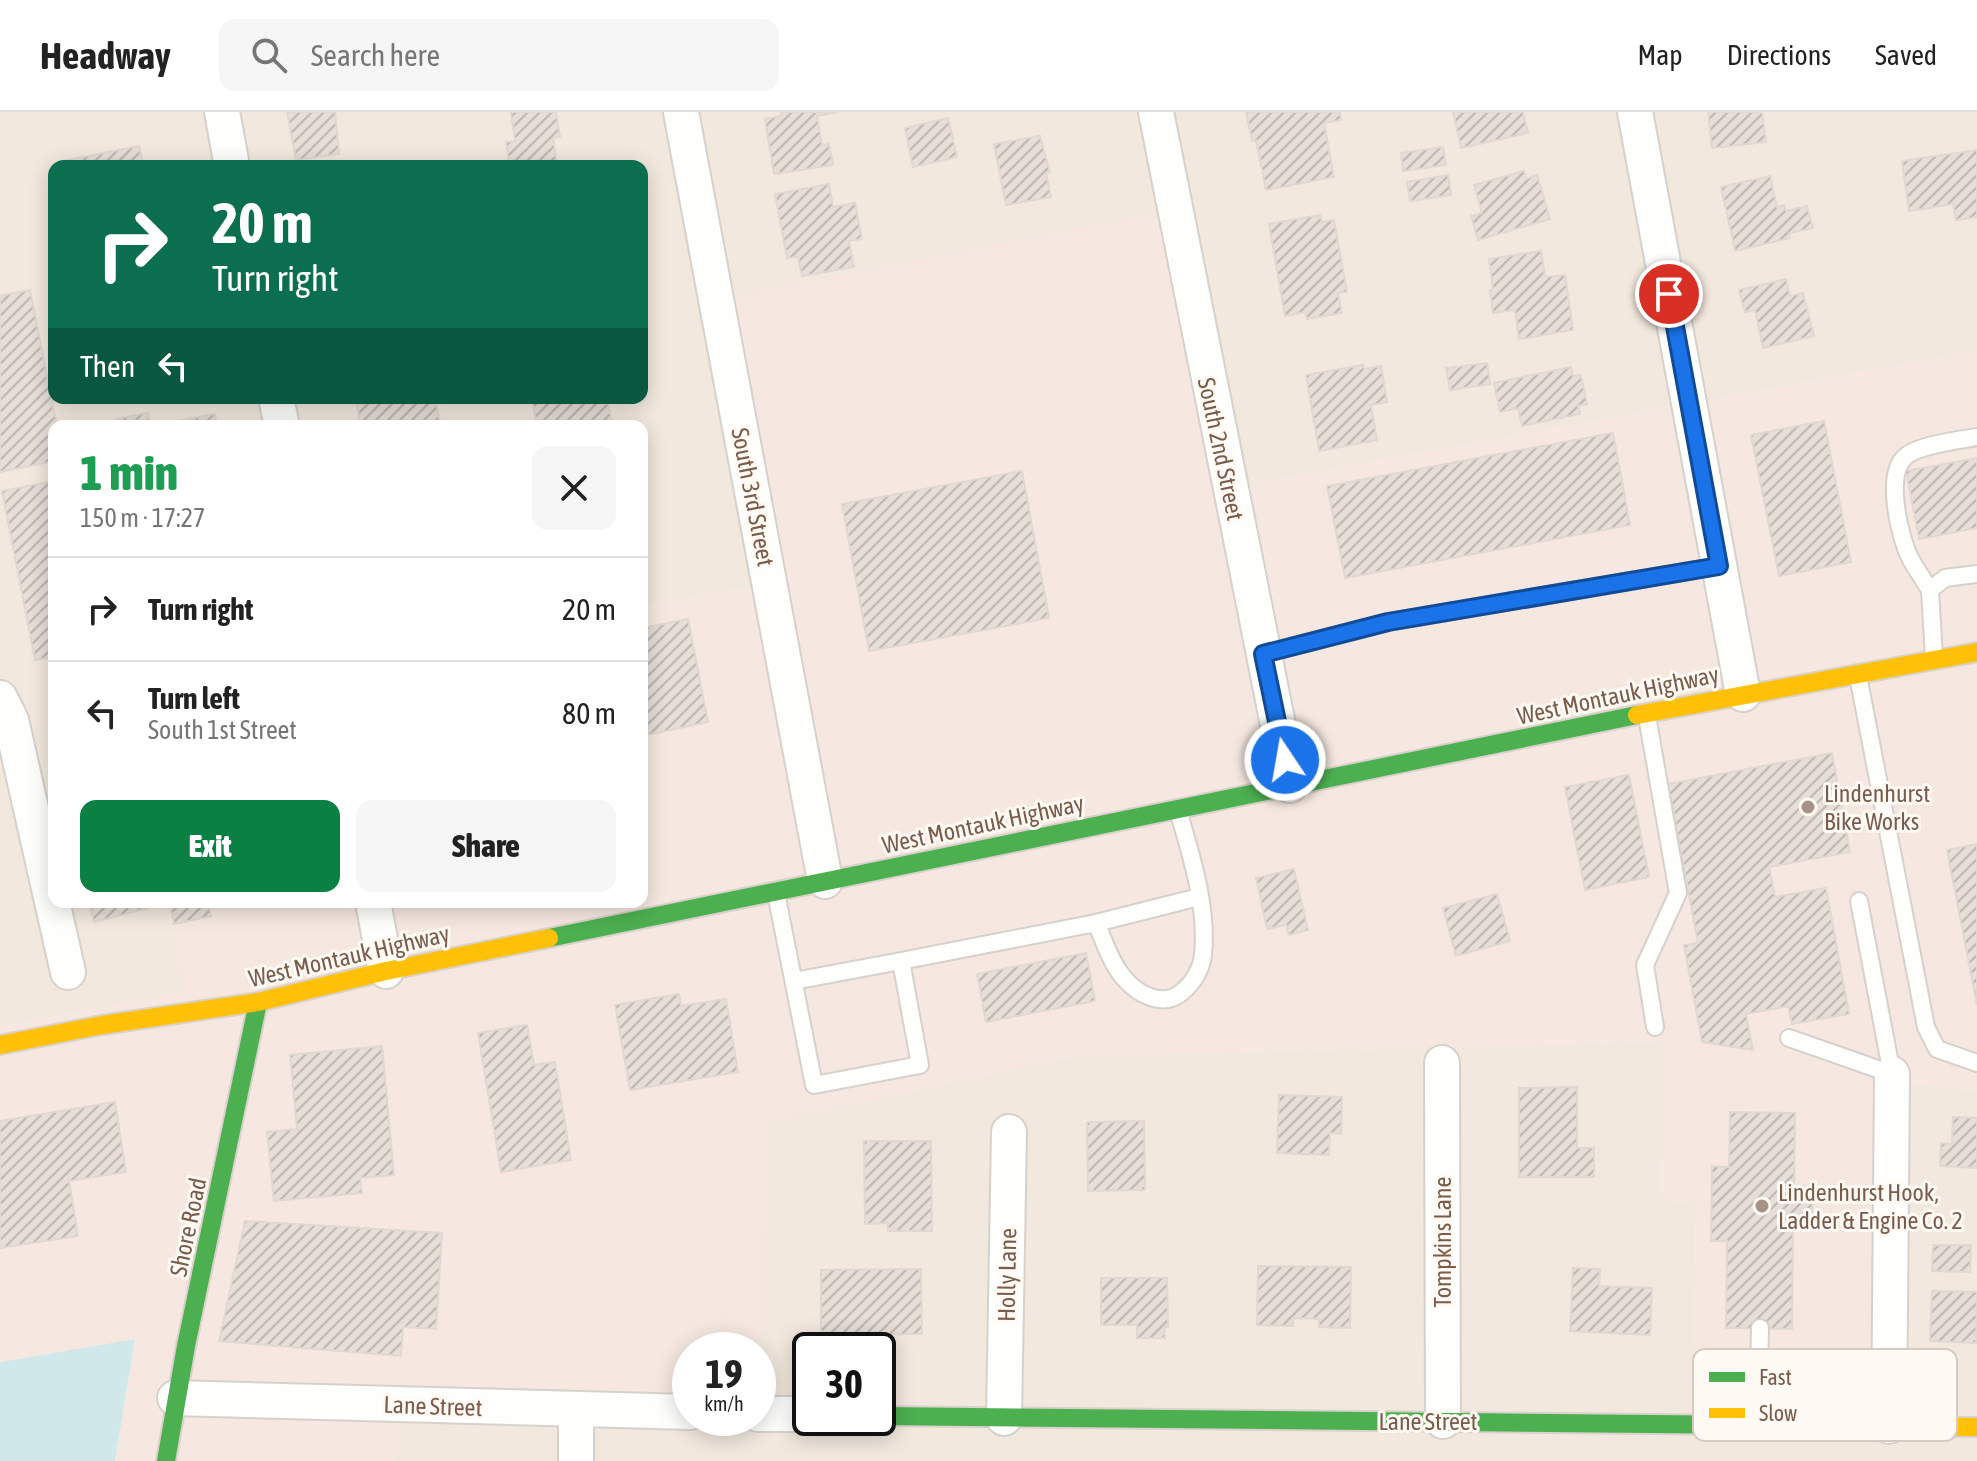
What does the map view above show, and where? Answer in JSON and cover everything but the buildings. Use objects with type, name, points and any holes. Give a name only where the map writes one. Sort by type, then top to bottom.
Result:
[{"type":"main road","name":"West Montauk Highway","points":[[0,1045],[102,1025],[258,1002],[386,971],[1290,785],[1743,694],[1977,652]]},
{"type":"main road","name":"Shore Road","points":[[166,1461],[175,1398],[258,1002]]},
{"type":"main road","name":"Lane Street","points":[[896,1416],[1693,1423]]},
{"type":"main road","name":"Lane Street","points":[[1957,1427],[1977,1427]]},
{"type":"street","points":[[222,112],[231,160]]},
{"type":"street","name":"South 3rd Street","points":[[681,112],[825,881]]},
{"type":"street","name":"South 2nd Street","points":[[1156,112],[1290,785]]},
{"type":"street","points":[[1635,112],[1743,694]]},
{"type":"street","points":[[0,698],[11,720],[48,884]]},
{"type":"street","points":[[54,908],[68,972]]},
{"type":"street","points":[[374,908],[386,971]]},
{"type":"street","name":"Tompkins Lane","points":[[1442,1063],[1443,1421]]},
{"type":"street","points":[[1890,1349],[1892,1074]]},
{"type":"street","name":"Holly Lane","points":[[1004,1418],[1009,1132]]},
{"type":"street","name":"Lane Street","points":[[175,1398],[672,1412]]},
{"type":"street","points":[[576,1411],[576,1461]]},
{"type":"lane","points":[[1935,660],[1930,590],[1909,555],[1893,482],[1897,466],[1907,454],[1977,437]]},
{"type":"lane","points":[[1263,654],[1388,622],[1719,566]]},
{"type":"lane","points":[[1930,590],[1945,578],[1977,574]]},
{"type":"lane","points":[[1857,674],[1926,1027],[1937,1049],[1977,1063]]},
{"type":"lane","points":[[1647,714],[1678,893],[1645,965],[1655,1027]]},
{"type":"lane","points":[[1096,923],[1122,977],[1139,992],[1157,1000],[1171,999],[1197,977],[1203,957],[1204,925],[1178,808]]},
{"type":"lane","points":[[776,892],[814,1085],[920,1065],[901,961]]},
{"type":"lane","points":[[794,981],[1096,923],[1199,897]]},
{"type":"lane","points":[[1859,901],[1892,1074]]},
{"type":"lane","points":[[1789,1038],[1892,1074]]},
{"type":"lane","points":[[1760,1328],[1760,1349]]},
{"type":"shaded area","points":[[0,112],[1977,112],[1977,351],[1217,491],[785,581],[648,606],[648,420],[48,420],[48,908],[166,908],[186,992],[0,1027]]},
{"type":"shaded area","points":[[1164,212],[1217,491],[1977,351],[1977,1091],[1900,1080],[1897,1349],[1694,1349],[1696,1201],[1660,1200],[1662,1041],[1073,1056],[769,1122],[762,1332],[672,1332],[672,1395],[407,1391],[394,1461],[115,1461],[135,1339],[0,1362],[0,1027],[185,992],[166,908],[648,908],[648,606],[784,581],[729,297]]},
{"type":"shaded area","points":[[1663,1041],[1660,1200],[1696,1201],[1693,1441],[1957,1441],[1957,1349],[1736,1349],[1899,1080],[1977,1091],[1977,1461],[394,1461],[407,1391],[672,1416],[672,1436],[776,1436],[776,1332],[761,1332],[768,1122],[1073,1056]]},
{"type":"water","points":[[135,1339],[115,1461],[0,1461],[0,1362]]},
{"type":"traffic: fast","points":[[549,938],[1637,715]]},
{"type":"traffic: fast","points":[[166,1461],[186,1346],[258,1002]]},
{"type":"traffic: fast","points":[[896,1416],[1693,1424]]},
{"type":"traffic: slow","points":[[1637,715],[1977,652]]},
{"type":"traffic: slow","points":[[0,1045],[102,1025],[258,1002],[386,971],[549,938]]},
{"type":"traffic: slow","points":[[1957,1427],[1977,1427]]},
{"type":"place","name":"Lindenhurst Bike Works","points":[[1808,807]]},
{"type":"place","name":"Lindenhurst Hook, Ladder & Engine Co. 2","points":[[1762,1206]]},
{"type":"route","points":[[1285,760],[1263,654],[1388,622],[1719,566],[1669,294]]}]
